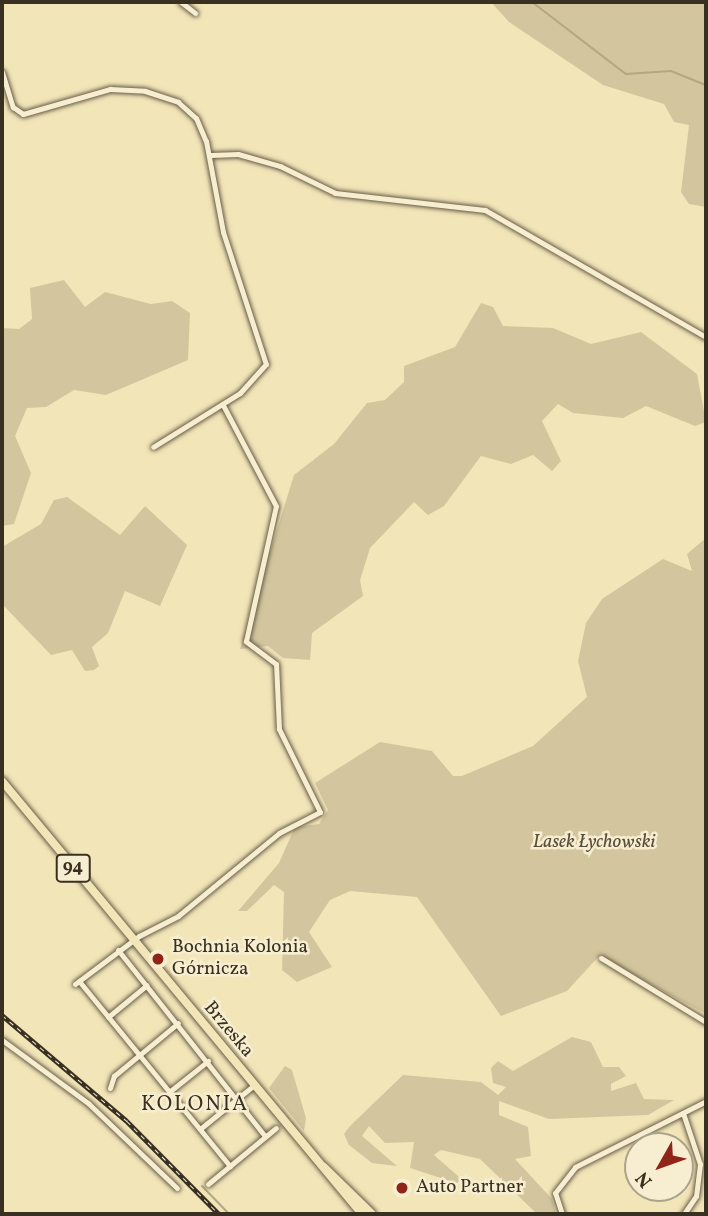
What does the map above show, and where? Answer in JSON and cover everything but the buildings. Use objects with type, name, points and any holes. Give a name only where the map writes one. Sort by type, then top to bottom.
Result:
[{"type":"main road","name":"Brzeska","points":[[2,781],[362,1214]]},
{"type":"main road","name":"Brzeska","points":[[298,1140],[372,1214]]},
{"type":"street","points":[[181,2],[195,13]]},
{"type":"street","points":[[2,72],[13,107],[23,114],[110,89],[178,102],[196,118],[211,155],[223,232],[266,356],[261,374],[223,405],[153,447]]},
{"type":"street","points":[[211,155],[238,154],[279,166],[335,193],[485,210],[706,337]]},
{"type":"street","points":[[223,405],[276,506],[246,640],[276,664],[279,729],[321,807],[279,832],[178,916],[133,940],[77,982],[230,1166]]},
{"type":"street","points":[[118,950],[265,1136]]},
{"type":"street","points":[[601,958],[706,1022]]},
{"type":"street","points":[[108,1017],[147,985]]},
{"type":"street","points":[[110,1088],[114,1076],[178,1023]]},
{"type":"street","points":[[2,1040],[88,1103],[177,1188]]},
{"type":"street","points":[[169,1091],[208,1061]]},
{"type":"street","points":[[200,1129],[253,1086]]},
{"type":"street","points":[[562,1214],[555,1194],[575,1167],[706,1101]]},
{"type":"street","points":[[683,1113],[700,1164],[696,1196],[684,1214]]},
{"type":"street","points":[[208,1184],[276,1128]]},
{"type":"green space","points":[[491,2],[706,2],[706,207],[689,204],[681,192],[689,125],[674,122],[664,104],[603,85],[509,22]]},
{"type":"green space","points":[[64,280],[85,307],[105,292],[151,304],[172,301],[190,313],[188,360],[106,395],[74,390],[46,407],[27,408],[15,436],[31,473],[14,524],[2,526],[2,328],[19,329],[32,319],[30,288]]},
{"type":"green space","points":[[481,303],[493,307],[503,326],[553,328],[591,344],[641,332],[697,374],[706,422],[695,426],[646,406],[623,418],[573,413],[558,404],[542,421],[561,461],[552,471],[533,455],[511,464],[481,456],[444,506],[428,515],[414,502],[370,548],[360,580],[363,596],[312,633],[310,660],[283,658],[268,646],[240,649],[294,475],[334,444],[367,403],[385,400],[404,382],[404,366],[455,347]]},
{"type":"green space","points":[[67,497],[120,535],[145,506],[187,545],[160,606],[125,591],[108,633],[92,647],[99,666],[94,670],[85,671],[72,650],[51,655],[2,604],[2,547],[41,524],[54,500]]},
{"type":"green space","name":"Lasek Łychowski","points":[[706,538],[706,1014],[599,956],[567,991],[501,1016],[417,897],[350,891],[330,900],[309,932],[332,967],[297,982],[282,970],[284,892],[274,885],[247,911],[238,911],[279,863],[295,827],[319,824],[328,810],[315,783],[380,742],[432,751],[453,776],[462,776],[533,746],[587,697],[578,661],[586,623],[602,599],[663,559],[692,571],[687,554]]},
{"type":"green space","points":[[572,1037],[591,1042],[603,1067],[619,1067],[626,1076],[611,1084],[611,1091],[636,1083],[644,1099],[674,1100],[648,1115],[549,1119],[499,1101],[499,1115],[528,1127],[531,1156],[515,1159],[552,1199],[556,1214],[535,1212],[480,1159],[441,1150],[434,1155],[466,1183],[459,1184],[410,1168],[414,1142],[385,1143],[369,1126],[362,1136],[397,1166],[372,1163],[349,1145],[344,1134],[403,1075],[481,1082],[498,1095],[506,1087],[493,1083],[491,1068],[498,1061],[513,1071]]},
{"type":"green space","points":[[285,1066],[292,1070],[306,1118],[304,1131],[269,1088]]},
{"type":"waterway","points":[[532,2],[626,74],[671,71],[706,85]]},
{"type":"waterway","points":[[202,1186],[229,1214]]},
{"type":"railway","points":[[2,1015],[127,1121],[219,1214]]},
{"type":"place","name":"Bochnia Kolonia Górnicza","points":[[158,959]]},
{"type":"place","name":"Auto Partner","points":[[402,1188]]},
{"type":"district","name":"KOLONIA","points":[[195,1105]]}]
